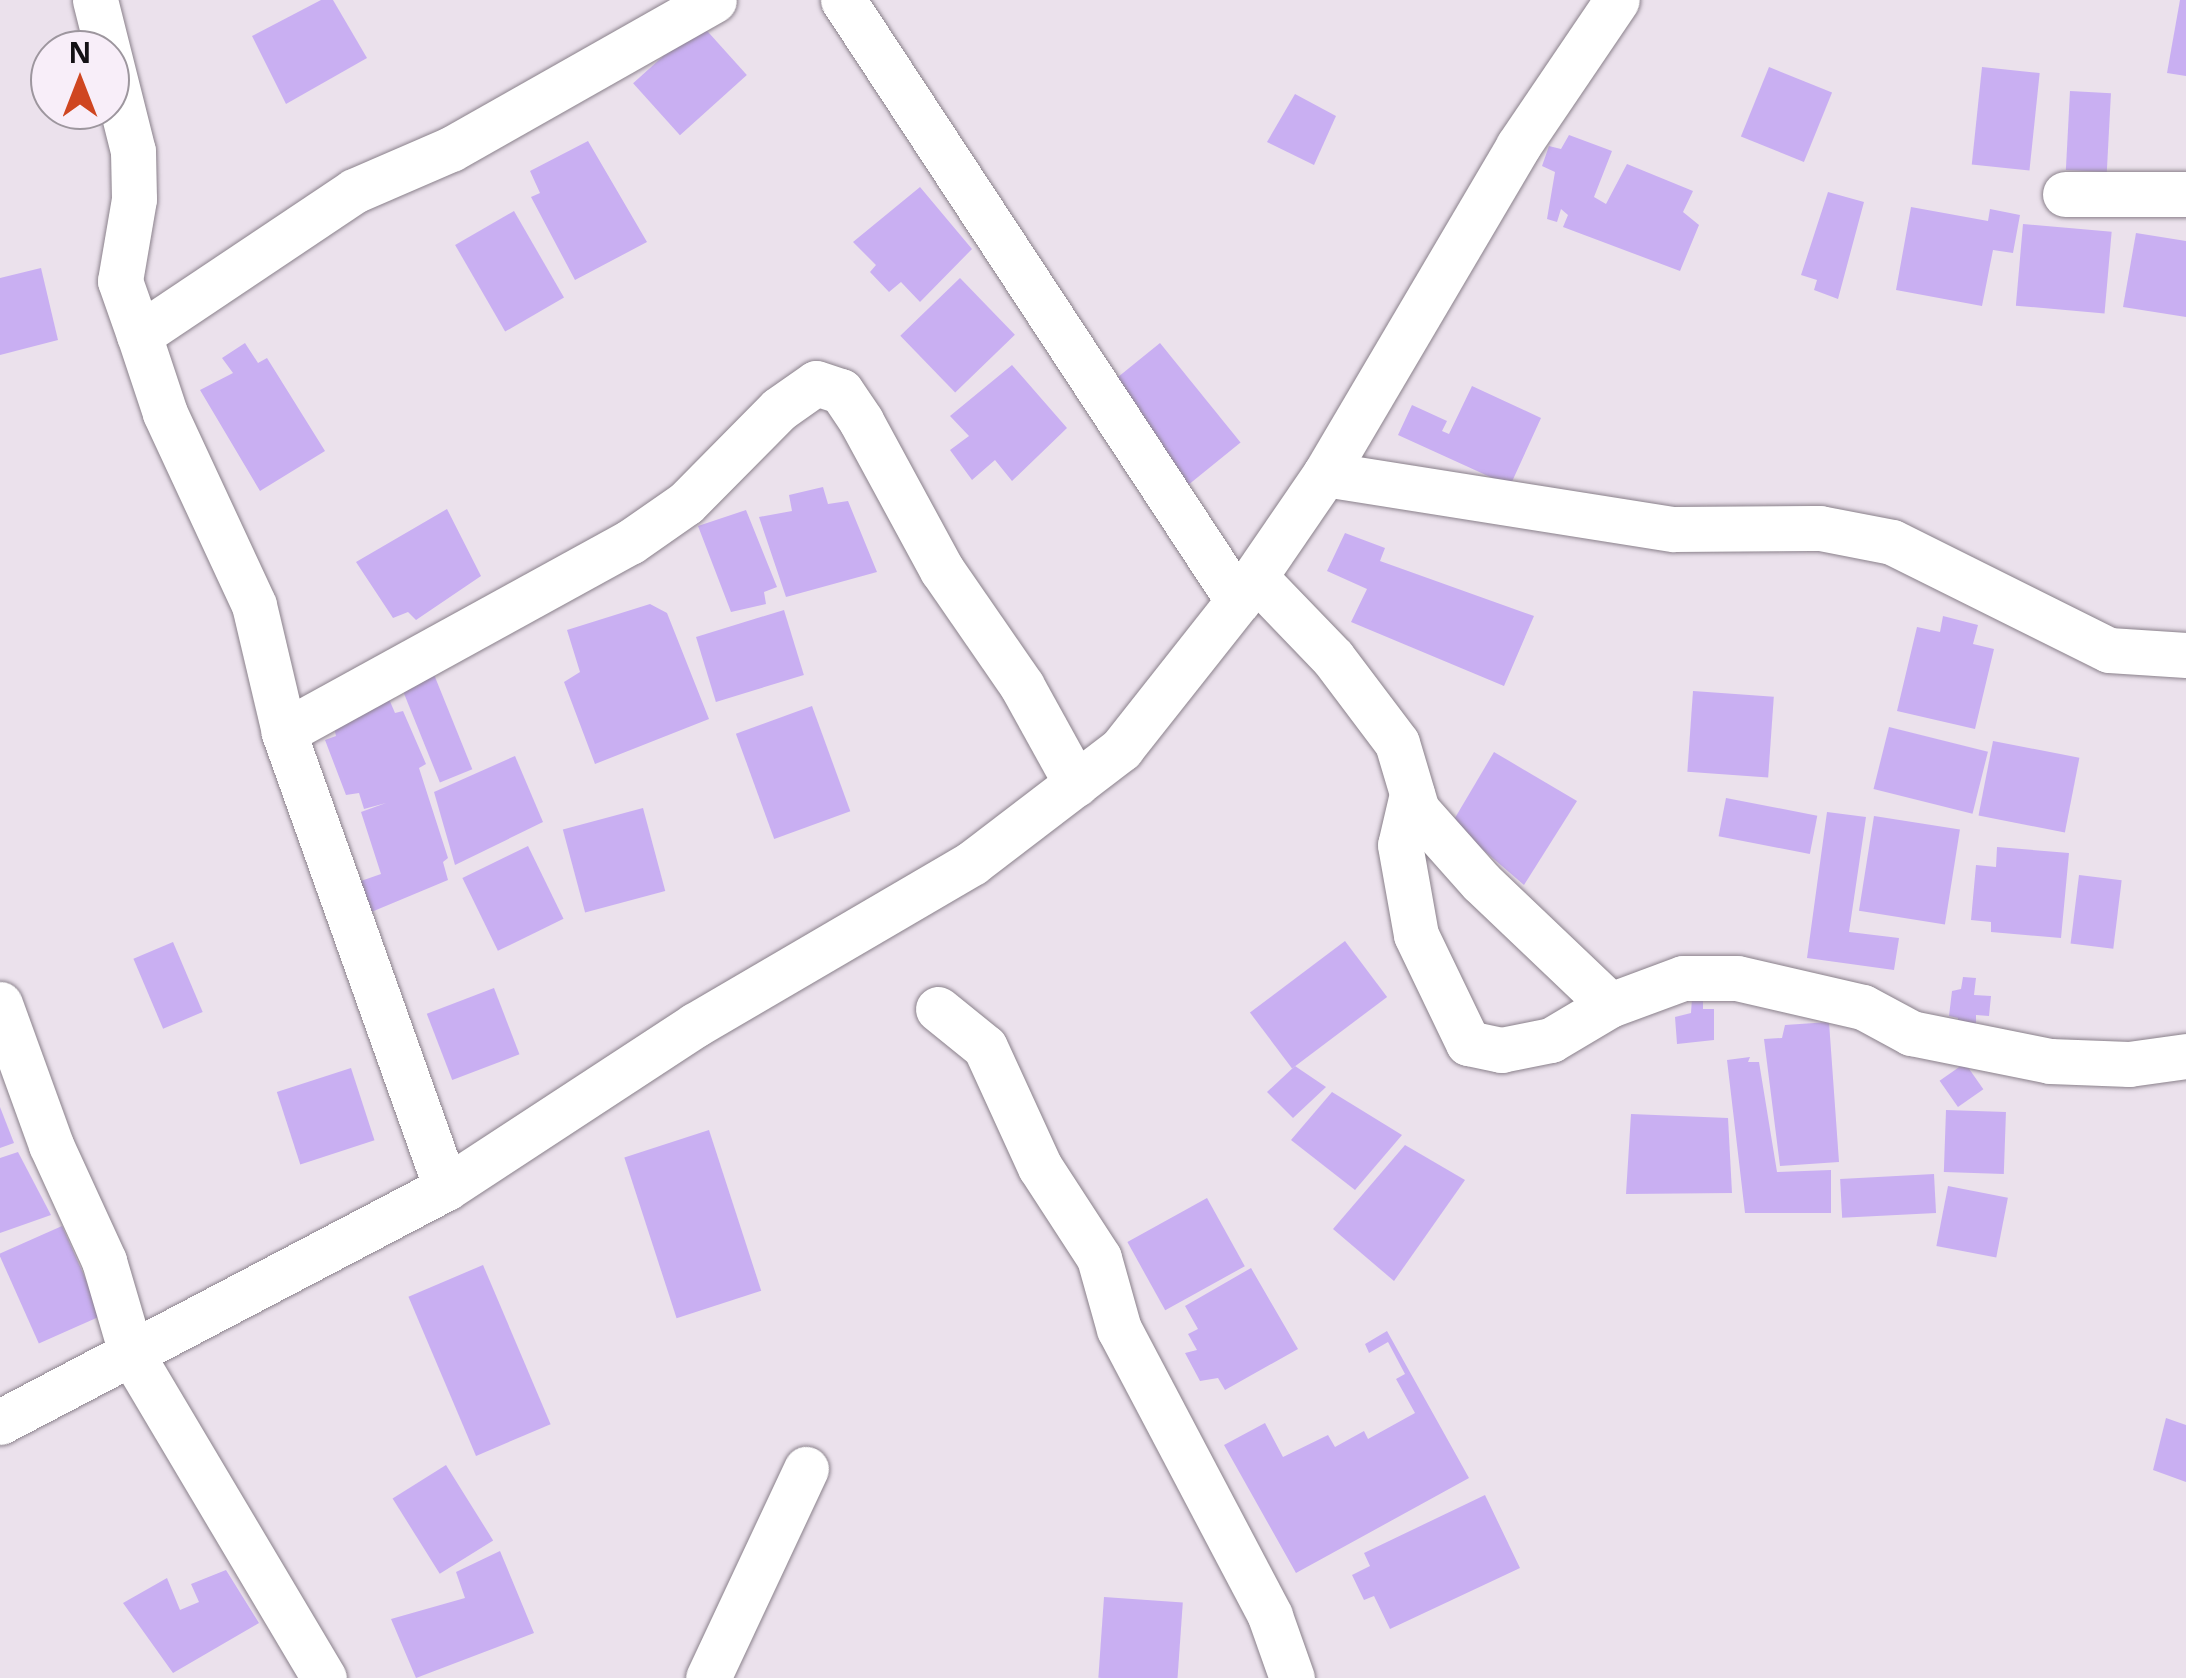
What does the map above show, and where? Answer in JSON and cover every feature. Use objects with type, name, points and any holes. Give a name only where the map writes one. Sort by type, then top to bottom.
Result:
[{"type":"street","points":[[94,0],[126,103],[132,152],[134,199],[120,281],[165,413],[254,606],[284,732],[446,1188]]},
{"type":"street","points":[[139,336],[354,191],[466,140],[714,0]]},
{"type":"street","points":[[843,0],[1246,589],[1333,658],[1397,743],[1416,810],[1481,882],[1610,1005]]},
{"type":"street","points":[[0,1422],[446,1188],[695,1025],[972,863],[1122,748],[1246,589],[1325,474],[1518,146],[1617,0]]},
{"type":"street","points":[[2065,194],[2186,194]]},
{"type":"street","points":[[284,732],[630,542],[686,503],[778,408],[816,383],[840,391],[861,422],[942,570],[1022,686],[1076,784]]},
{"type":"street","points":[[1325,474],[1674,529],[1820,528],[1892,542],[2109,650],[2186,654]]},
{"type":"street","points":[[1412,794],[1400,844],[1416,936],[1468,1043],[1501,1050],[1551,1040],[1610,1005],[1682,978],[1738,978],[1863,1007],[1912,1033],[2050,1062],[2129,1064],[2186,1056]]},
{"type":"street","points":[[0,1004],[51,1144],[104,1261],[131,1353],[324,1678]]},
{"type":"street","points":[[938,1008],[984,1047],[1040,1167],[1099,1258],[1119,1328],[1270,1616],[1292,1678]]},
{"type":"street","points":[[708,1678],[806,1469]]},
{"type":"building","points":[[321,0],[333,0],[367,58],[286,104],[252,36]]},
{"type":"building","points":[[2180,0],[2186,0],[2186,76],[2167,73]]},
{"type":"building","points":[[700,23],[747,75],[680,135],[633,83]]},
{"type":"building","points":[[1769,67],[1832,92],[1804,162],[1741,137]]},
{"type":"building","points":[[1982,67],[2040,73],[2029,171],[1972,164]]},
{"type":"building","points":[[2070,91],[2111,93],[2107,172],[2066,170]]},
{"type":"building","points":[[1295,94],[1336,116],[1314,165],[1267,142]]},
{"type":"building","points":[[1569,135],[1612,151],[1594,197],[1606,204],[1627,164],[1693,191],[1683,212],[1699,225],[1680,271],[1563,227],[1568,215],[1561,209],[1557,222],[1547,219],[1555,172],[1542,166],[1549,146],[1561,149]]},
{"type":"building","points":[[588,141],[647,242],[575,280],[531,197],[540,193],[530,171]]},
{"type":"building","points":[[920,187],[972,249],[920,302],[901,282],[889,292],[870,272],[876,265],[853,242]]},
{"type":"building","points":[[1828,192],[1864,202],[1838,299],[1814,290],[1817,280],[1801,275]]},
{"type":"building","points":[[1911,207],[1988,221],[1990,209],[2020,215],[2013,253],[1993,250],[1982,306],[1896,290]]},
{"type":"building","points":[[514,211],[564,298],[505,332],[455,245]]},
{"type":"building","points":[[2023,224],[2112,232],[2105,313],[2016,306]]},
{"type":"building","points":[[2136,233],[2186,241],[2186,317],[2123,307]]},
{"type":"building","points":[[41,268],[58,340],[0,355],[0,278]]},
{"type":"building","points":[[960,278],[1015,335],[955,392],[900,336]]},
{"type":"building","points":[[245,343],[258,363],[267,358],[325,451],[260,491],[200,390],[233,373],[222,358]]},
{"type":"building","points":[[1160,343],[1241,442],[1182,490],[1102,390]]},
{"type":"building","points":[[1012,365],[1067,428],[1012,481],[995,460],[972,480],[950,450],[969,436],[950,416]]},
{"type":"building","points":[[1472,386],[1541,418],[1510,486],[1398,435],[1412,405],[1447,421],[1442,431],[1449,434]]},
{"type":"building","points":[[823,487],[828,504],[848,501],[877,572],[786,597],[759,517],[792,511],[789,495]]},
{"type":"building","points":[[447,509],[481,576],[416,620],[408,612],[393,618],[356,562]]},
{"type":"building","points":[[746,510],[777,587],[764,592],[766,604],[731,612],[698,526]]},
{"type":"building","points":[[1345,533],[1385,548],[1380,561],[1534,616],[1504,686],[1351,622],[1367,589],[1327,571]]},
{"type":"building","points":[[650,604],[667,613],[709,719],[595,764],[564,682],[580,672],[567,630]]},
{"type":"building","points":[[784,610],[804,675],[716,702],[696,637]]},
{"type":"building","points":[[1943,616],[1978,625],[1973,644],[1994,649],[1975,729],[1897,711],[1917,627],[1940,632]]},
{"type":"building","points":[[433,672],[472,769],[440,782],[401,685]]},
{"type":"building","points":[[1693,691],[1774,697],[1768,777],[1687,772]]},
{"type":"building","points":[[389,699],[395,713],[403,711],[426,764],[419,768],[448,858],[443,862],[448,880],[369,913],[358,882],[381,874],[361,812],[386,803],[364,809],[359,793],[346,795],[325,740],[336,736],[332,719]]},
{"type":"building","points":[[812,706],[850,811],[774,839],[736,734]]},
{"type":"building","points":[[1889,727],[1988,752],[1972,814],[1874,789]]},
{"type":"building","points":[[1993,741],[2079,758],[2065,832],[1978,816]]},
{"type":"building","points":[[1494,752],[1577,801],[1524,885],[1452,823]]},
{"type":"building","points":[[515,756],[543,822],[455,865],[434,792]]},
{"type":"building","points":[[1726,798],[1817,816],[1810,854],[1719,836]]},
{"type":"building","points":[[643,808],[665,891],[585,913],[563,829]]},
{"type":"building","points":[[1827,812],[1866,817],[1849,932],[1899,938],[1894,970],[1807,958]]},
{"type":"building","points":[[1874,816],[1960,830],[1945,924],[1859,911]]},
{"type":"building","points":[[528,846],[564,919],[498,951],[462,878]]},
{"type":"building","points":[[1997,847],[2069,853],[2061,938],[1991,932],[1991,922],[1971,920],[1976,865],[1996,867]]},
{"type":"building","points":[[2079,875],[2122,880],[2113,949],[2071,943]]},
{"type":"building","points":[[1345,941],[1387,997],[1292,1069],[1250,1013]]},
{"type":"building","points":[[173,942],[203,1012],[163,1029],[133,959]]},
{"type":"building","points":[[1963,977],[1976,978],[1974,995],[1991,996],[1989,1016],[1976,1015],[1976,1027],[1958,1026],[1958,1018],[1949,1016],[1952,991],[1961,989]]},
{"type":"building","points":[[494,988],[519,1054],[452,1080],[427,1014]]},
{"type":"building","points":[[1703,997],[1703,1009],[1714,1009],[1714,1040],[1677,1044],[1675,1017],[1691,1013],[1692,998]]},
{"type":"building","points":[[1829,1022],[1839,1162],[1780,1166],[1764,1039],[1782,1038],[1785,1025]]},
{"type":"building","points":[[1750,1057],[1748,1062],[1759,1062],[1777,1172],[1831,1170],[1831,1213],[1745,1213],[1727,1060]]},
{"type":"building","points":[[1965,1063],[1983,1089],[1958,1107],[1940,1081]]},
{"type":"building","points":[[1295,1066],[1326,1087],[1293,1118],[1267,1092]]},
{"type":"building","points":[[351,1068],[374,1140],[300,1164],[277,1092]]},
{"type":"building","points":[[1332,1092],[1402,1135],[1355,1190],[1291,1140]]},
{"type":"building","points":[[0,1107],[14,1143],[0,1148]]},
{"type":"building","points":[[1946,1110],[2006,1112],[2004,1174],[1944,1172]]},
{"type":"building","points":[[1631,1114],[1728,1118],[1732,1193],[1626,1194]]},
{"type":"building","points":[[709,1130],[761,1291],[677,1318],[624,1158]]},
{"type":"building","points":[[1405,1145],[1465,1180],[1394,1281],[1333,1229]]},
{"type":"building","points":[[18,1152],[51,1215],[0,1233],[0,1158]]},
{"type":"building","points":[[1934,1174],[1936,1213],[1842,1218],[1840,1179]]},
{"type":"building","points":[[1948,1186],[2008,1198],[1996,1258],[1936,1246]]},
{"type":"building","points":[[1207,1198],[1245,1266],[1165,1310],[1127,1242]]},
{"type":"building","points":[[62,1226],[102,1316],[39,1344],[0,1254]]},
{"type":"building","points":[[483,1265],[551,1424],[476,1456],[408,1297]]},
{"type":"building","points":[[1251,1268],[1298,1349],[1225,1390],[1218,1378],[1200,1381],[1185,1353],[1197,1350],[1188,1334],[1198,1329],[1185,1306]]},
{"type":"building","points":[[1387,1331],[1469,1478],[1296,1573],[1224,1445],[1265,1423],[1283,1457],[1328,1435],[1335,1447],[1364,1431],[1368,1439],[1415,1413],[1396,1379],[1405,1374],[1388,1342],[1369,1353],[1365,1344]]},
{"type":"building","points":[[2166,1418],[2186,1425],[2186,1482],[2153,1470]]},
{"type":"building","points":[[446,1465],[493,1540],[440,1574],[393,1498]]},
{"type":"building","points":[[1485,1495],[1520,1568],[1390,1629],[1374,1596],[1364,1600],[1352,1575],[1370,1566],[1364,1553]]},
{"type":"building","points":[[500,1551],[534,1633],[416,1678],[391,1619],[465,1598],[456,1572]]},
{"type":"building","points":[[226,1570],[259,1623],[173,1673],[123,1603],[167,1578],[180,1610],[199,1602],[191,1584]]},
{"type":"building","points":[[1104,1597],[1183,1603],[1178,1678],[1098,1678]]}]
